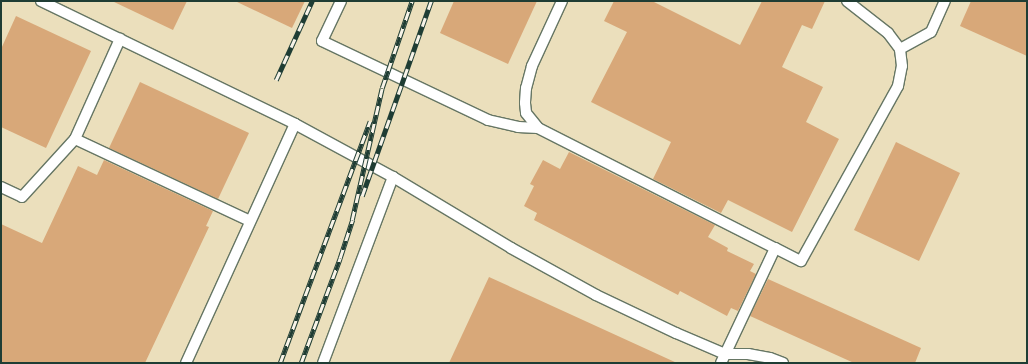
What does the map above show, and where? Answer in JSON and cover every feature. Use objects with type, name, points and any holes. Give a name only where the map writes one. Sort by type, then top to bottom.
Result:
[{"type":"lane","points":[[41,1],[294,124],[393,177],[511,248],[596,295],[676,333],[723,358],[748,354],[770,358],[783,363]]},
{"type":"lane","points":[[341,1],[322,41],[488,120],[518,127],[538,128],[801,261],[898,86],[902,66],[900,49],[888,33],[846,1]]},
{"type":"lane","points":[[538,128],[526,113],[526,88],[532,66],[562,1]]},
{"type":"lane","points":[[900,49],[931,32],[945,1]]},
{"type":"lane","points":[[1,187],[22,197],[75,139],[120,39]]},
{"type":"lane","points":[[186,363],[294,124]]},
{"type":"lane","points":[[75,139],[250,221]]},
{"type":"lane","points":[[323,363],[393,177]]},
{"type":"lane","points":[[723,358],[775,248]]},
{"type":"building","points":[[112,1],[187,1],[173,30]]},
{"type":"building","points":[[235,1],[305,1],[292,28]]},
{"type":"building","points":[[454,1],[537,1],[508,64],[440,33]]},
{"type":"building","points":[[614,1],[652,1],[740,45],[762,1],[825,1],[812,29],[802,25],[782,67],[823,87],[806,122],[839,139],[792,232],[728,200],[721,213],[653,179],[671,142],[591,102],[627,32],[604,21]]},
{"type":"building","points":[[971,1],[1027,1],[1027,56],[960,26]]},
{"type":"building","points":[[16,16],[91,51],[46,148],[1,127],[1,49]]},
{"type":"building","points":[[140,82],[249,133],[218,199],[109,148]]},
{"type":"building","points":[[896,142],[960,173],[919,261],[854,230]]},
{"type":"building","points":[[569,152],[715,225],[708,237],[728,248],[727,251],[754,264],[750,271],[756,274],[738,311],[731,308],[727,316],[680,291],[678,295],[534,220],[537,213],[524,206],[534,186],[530,184],[543,160],[560,169]]},
{"type":"building","points":[[104,160],[213,211],[206,226],[209,227],[145,363],[1,363],[1,224],[42,243],[78,166],[97,175]]},
{"type":"building","points":[[489,277],[677,363],[449,363]]},
{"type":"building","points":[[768,279],[921,348],[915,363],[854,363],[750,316]]},
{"type":"railway","points":[[276,80],[312,1]]},
{"type":"railway","points":[[301,363],[340,258],[352,220],[382,88],[412,1]]},
{"type":"railway","points":[[362,196],[431,1]]},
{"type":"railway","points":[[280,363],[370,121]]}]
